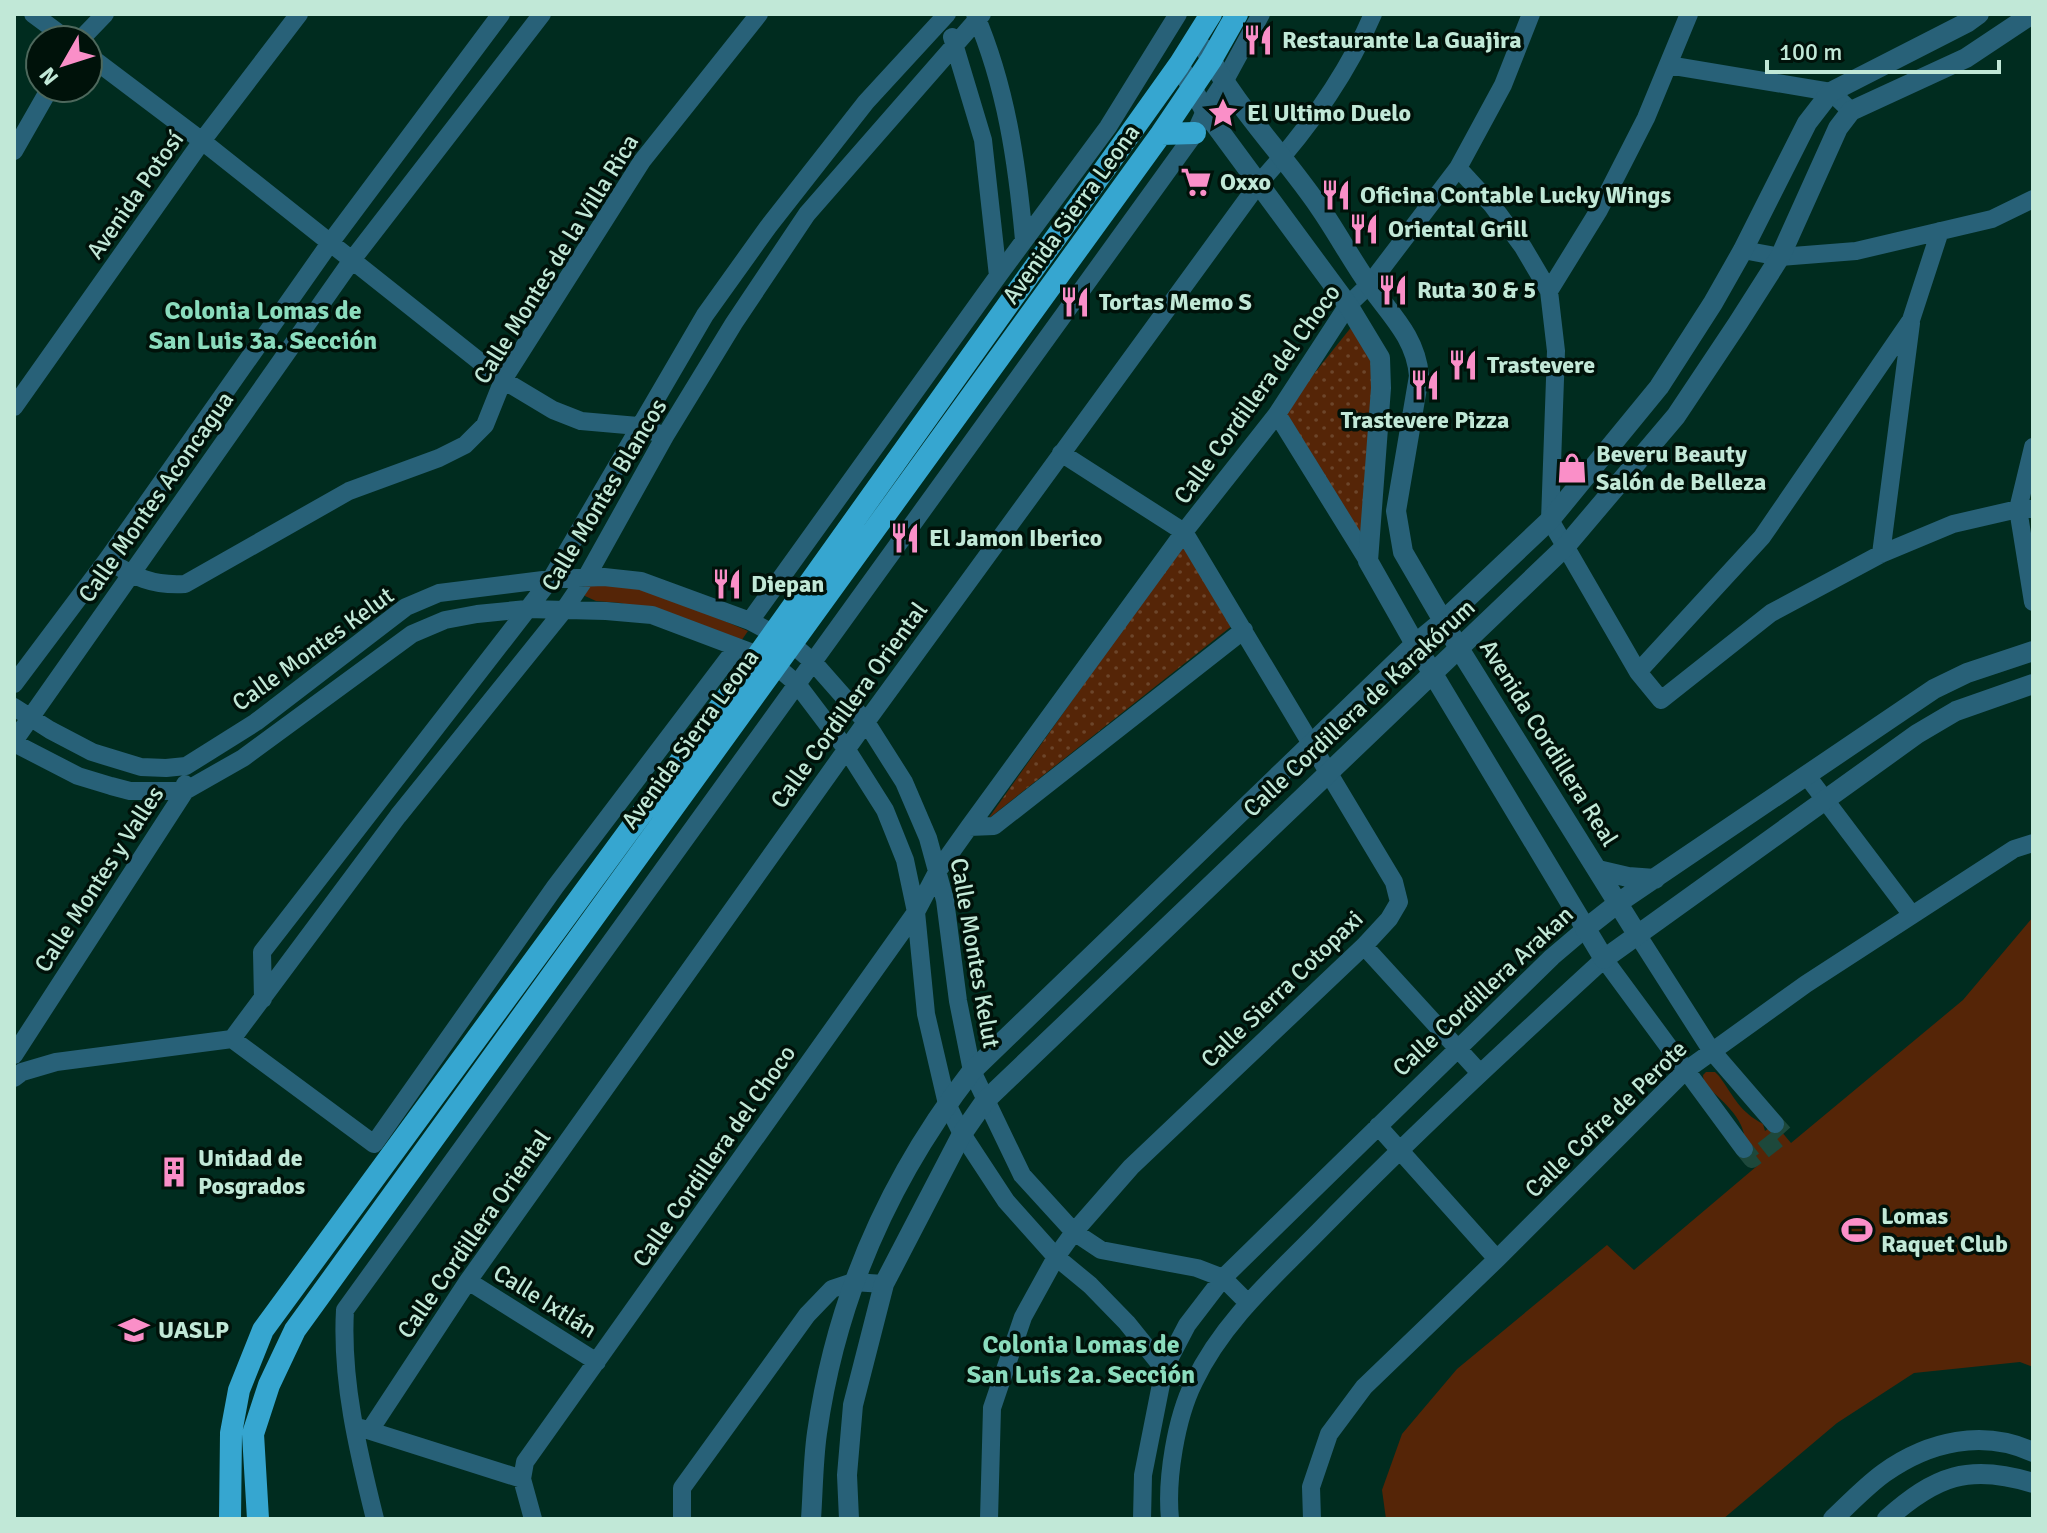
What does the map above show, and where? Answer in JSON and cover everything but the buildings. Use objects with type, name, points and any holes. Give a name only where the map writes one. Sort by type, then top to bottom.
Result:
[{"type":"highway","name":"Avenida Sierra Leona","points":[[258,1519],[253,1434],[269,1385],[295,1330],[644,828],[757,656],[782,638],[1161,134],[1192,86],[1211,14]]},
{"type":"highway","points":[[1204,47],[1221,14]]},
{"type":"highway","name":"Avenida Sierra Leona","points":[[782,638],[1179,65],[1204,47],[1237,14]]},
{"type":"highway","points":[[1161,134],[1195,133]]},
{"type":"highway","name":"Avenida Sierra Leona","points":[[232,1519],[229,1495],[231,1433],[239,1390],[263,1330],[644,828]]},
{"type":"street","name":"Avenida Potosí","points":[[14,407],[20,387],[299,14]]},
{"type":"street","name":"Calle Montes Aconcagua","points":[[14,684],[107,560],[330,243],[501,14]]},
{"type":"street","name":"Calle Montes Aconcagua","points":[[14,742],[352,260],[542,14]]},
{"type":"street","name":"Calle Montes de la Villa Rica","points":[[107,560],[131,574],[160,585],[185,584],[349,491],[439,458],[465,445],[485,425],[503,380],[642,161],[759,14]]},
{"type":"street","name":"Avenida Sierra Leona","points":[[750,621],[1108,127],[1178,14]]},
{"type":"street","points":[[375,1519],[360,1460],[363,1429],[343,1345],[345,1310],[1195,133],[1261,14]]},
{"type":"street","name":"Calle Cordillera Oriental","points":[[363,1429],[866,722],[1259,183],[1327,99],[1362,40],[1373,14]]},
{"type":"street","name":"Calle Cordillera del Choco","points":[[522,1479],[525,1462],[916,912],[937,872],[969,827],[1184,532],[1277,414],[1348,305],[1369,285],[1458,168],[1503,85],[1531,14]]},
{"type":"street","points":[[1549,291],[1599,210],[1646,118],[1689,14]]},
{"type":"street","name":"Calle Cordillera de Karakórum","points":[[811,1519],[817,1434],[838,1329],[853,1282],[897,1182],[972,1071],[1310,743],[1550,520],[1659,387],[1743,250],[1807,123],[1831,92],[1979,14]]},
{"type":"street","points":[[1668,65],[1831,92],[1851,111],[1966,58],[2032,14]]},
{"type":"street","points":[[945,15],[983,140],[998,276]]},
{"type":"street","name":"Calle Montes Blancos","points":[[263,999],[262,952],[551,579],[705,315],[777,215],[866,102],[945,15]]},
{"type":"street","points":[[978,16],[1010,125],[1024,240]]},
{"type":"street","name":"Calle Montes Blancos","points":[[232,1039],[398,816],[564,610],[587,576],[665,436],[734,323],[807,214],[955,47],[978,16]]},
{"type":"street","name":"Avenida Cordillera Real","points":[[1204,47],[1224,82],[1320,207],[1369,285],[1410,339],[1418,358],[1419,376],[1396,511],[1403,552],[1460,650],[1711,1050],[1775,1124]]},
{"type":"street","points":[[1179,65],[1205,111],[1348,305],[1380,358],[1382,374],[1368,561]]},
{"type":"street","points":[[104,67],[503,380],[553,410],[581,421],[638,426],[665,436]]},
{"type":"street","points":[[14,151],[41,104]]},
{"type":"street","name":"Calle Cordillera de Karakórum","points":[[849,1519],[847,1475],[853,1405],[884,1284],[962,1134],[985,1101],[1565,547],[1676,416],[1780,257],[1838,128],[1851,111]]},
{"type":"street","points":[[1458,168],[1492,205],[1523,247],[1549,291],[1556,351],[1550,520],[1638,672],[1661,700],[1771,613],[1881,554],[1953,524],[2026,509]]},
{"type":"street","points":[[1743,250],[1780,257],[1856,251],[1992,219],[2033,199]]},
{"type":"street","points":[[1881,554],[1911,320],[1940,231]]},
{"type":"street","points":[[1638,672],[1762,537],[1911,320]]},
{"type":"street","points":[[1277,414],[1368,561],[1604,959],[1744,1149]]},
{"type":"street","points":[[2033,447],[2026,509],[2033,602]]},
{"type":"street","name":"Calle Sierra Cotopaxi","points":[[989,1519],[992,1408],[1023,1317],[1056,1257],[1131,1167],[1364,946],[1389,919],[1399,902],[1394,882],[1184,532],[1061,453]]},
{"type":"street","name":"Calle Montes Kelut","points":[[186,766],[256,722],[406,607],[439,593],[587,576],[641,581],[750,621],[782,638],[814,663],[866,722],[904,782],[928,838],[947,912],[958,1001],[972,1071],[1022,1175],[1074,1232],[1101,1250],[1174,1262],[1223,1278],[1248,1303]]},
{"type":"street","name":"Calle Montes Kelut","points":[[14,742],[78,776],[111,786],[130,791],[185,791],[243,758],[412,634],[445,620],[527,609],[652,615],[757,656],[797,684],[847,750],[885,810],[905,860],[916,912],[926,1014],[947,1104],[962,1134],[1006,1201],[1056,1257],[1090,1285],[1127,1323],[1164,1369],[1194,1382]]},
{"type":"street","points":[[969,827],[994,826],[1244,630]]},
{"type":"street","name":"Calle Cordillera Arakan","points":[[1142,1519],[1143,1475],[1164,1369],[1187,1325],[1223,1278],[1378,1126],[1552,957],[1618,903],[1934,689],[1967,673],[2033,651]]},
{"type":"street","name":"Avenida Sierra Leona","points":[[232,1039],[374,1144],[555,887],[757,656]]},
{"type":"street","points":[[1170,1519],[1168,1503],[1182,1411],[1194,1382],[1217,1342],[1248,1303],[1400,1149],[1604,959],[1637,934],[1917,734],[1956,711],[2033,684]]},
{"type":"street","points":[[14,707],[92,752],[141,767],[186,766]]},
{"type":"street","name":"Calle Montes y Valles","points":[[14,1055],[185,791],[186,766]]},
{"type":"street","points":[[1807,776],[1912,915]]},
{"type":"street","name":"Calle Cofre de Perote","points":[[1312,1519],[1311,1487],[1329,1434],[1364,1387],[1685,1071],[1806,984],[2014,849],[2033,843]]},
{"type":"street","points":[[1598,870],[1655,879]]},
{"type":"street","points":[[1364,946],[1480,1073]]},
{"type":"street","points":[[14,1078],[22,1072],[56,1062],[232,1039]]},
{"type":"street","points":[[1378,1126],[1497,1259]]},
{"type":"street","name":"Calle Ixtlán","points":[[468,1281],[597,1362]]},
{"type":"street","points":[[682,1519],[682,1488],[807,1315],[832,1289],[853,1282],[884,1284]]},
{"type":"street","points":[[363,1429],[522,1479],[533,1519]]},
{"type":"street","points":[[1833,1519],[1885,1472],[1945,1443],[1966,1438],[1996,1440],[2027,1449],[2012,1477]]},
{"type":"street","points":[[1887,1519],[1909,1499],[1938,1481],[1980,1472],[2033,1483]]},
{"type":"shaded area","points":[[1353,325],[1374,366],[1366,550],[1281,415]]},
{"type":"shaded area","points":[[1184,543],[1233,625],[988,819]]},
{"type":"shaded area","points":[[585,585],[626,585],[680,602],[748,631],[739,644],[621,603],[596,601],[585,596]]},
{"type":"shaded area","name":"Lomas Raquet Club","points":[[2033,917],[2033,1367],[2020,1362],[1914,1373],[1837,1423],[1723,1519],[1386,1519],[1382,1490],[1402,1434],[1457,1369],[1607,1245],[1634,1270],[1757,1166],[1744,1149],[1745,1139],[1739,1121],[1704,1084],[1703,1075],[1706,1072],[1715,1072],[1719,1076],[1748,1114],[1763,1124],[1765,1131],[1775,1124],[1791,1143],[1963,1000]]},
{"type":"tunnel","points":[[1744,1149],[1752,1159],[1784,1134],[1775,1124]]},
{"type":"place","name":"Restaurante La Guajira","points":[[1258,40]]},
{"type":"place","name":"El Ultimo Duelo","points":[[1223,113]]},
{"type":"place","name":"Oxxo","points":[[1196,182]]},
{"type":"place","name":"Oficina Contable Lucky Wings","points":[[1336,195]]},
{"type":"place","name":"Oriental Grill","points":[[1364,229]]},
{"type":"place","name":"Ruta 30 & 5","points":[[1393,290]]},
{"type":"place","name":"Tortas Memo S","points":[[1075,302]]},
{"type":"place","name":"Trastevere","points":[[1463,365]]},
{"type":"place","name":"Trastevere Pizza","points":[[1425,385]]},
{"type":"place","name":"Beveru Beauty Salón de Belleza","points":[[1572,468]]},
{"type":"place","name":"El Jamon Iberico","points":[[905,538]]},
{"type":"place","name":"Diepan","points":[[727,584]]},
{"type":"place","name":"Unidad de Posgrados","points":[[174,1172]]},
{"type":"place","name":"Lomas Raquet Club","points":[[1857,1230]]},
{"type":"place","name":"UASLP","points":[[134,1330]]},
{"type":"district","name":"Colonia Lomas de San Luis 3a. Sección","points":[[263,325]]},
{"type":"district","name":"Colonia Lomas de San Luis 2a. Sección","points":[[1081,1359]]}]
